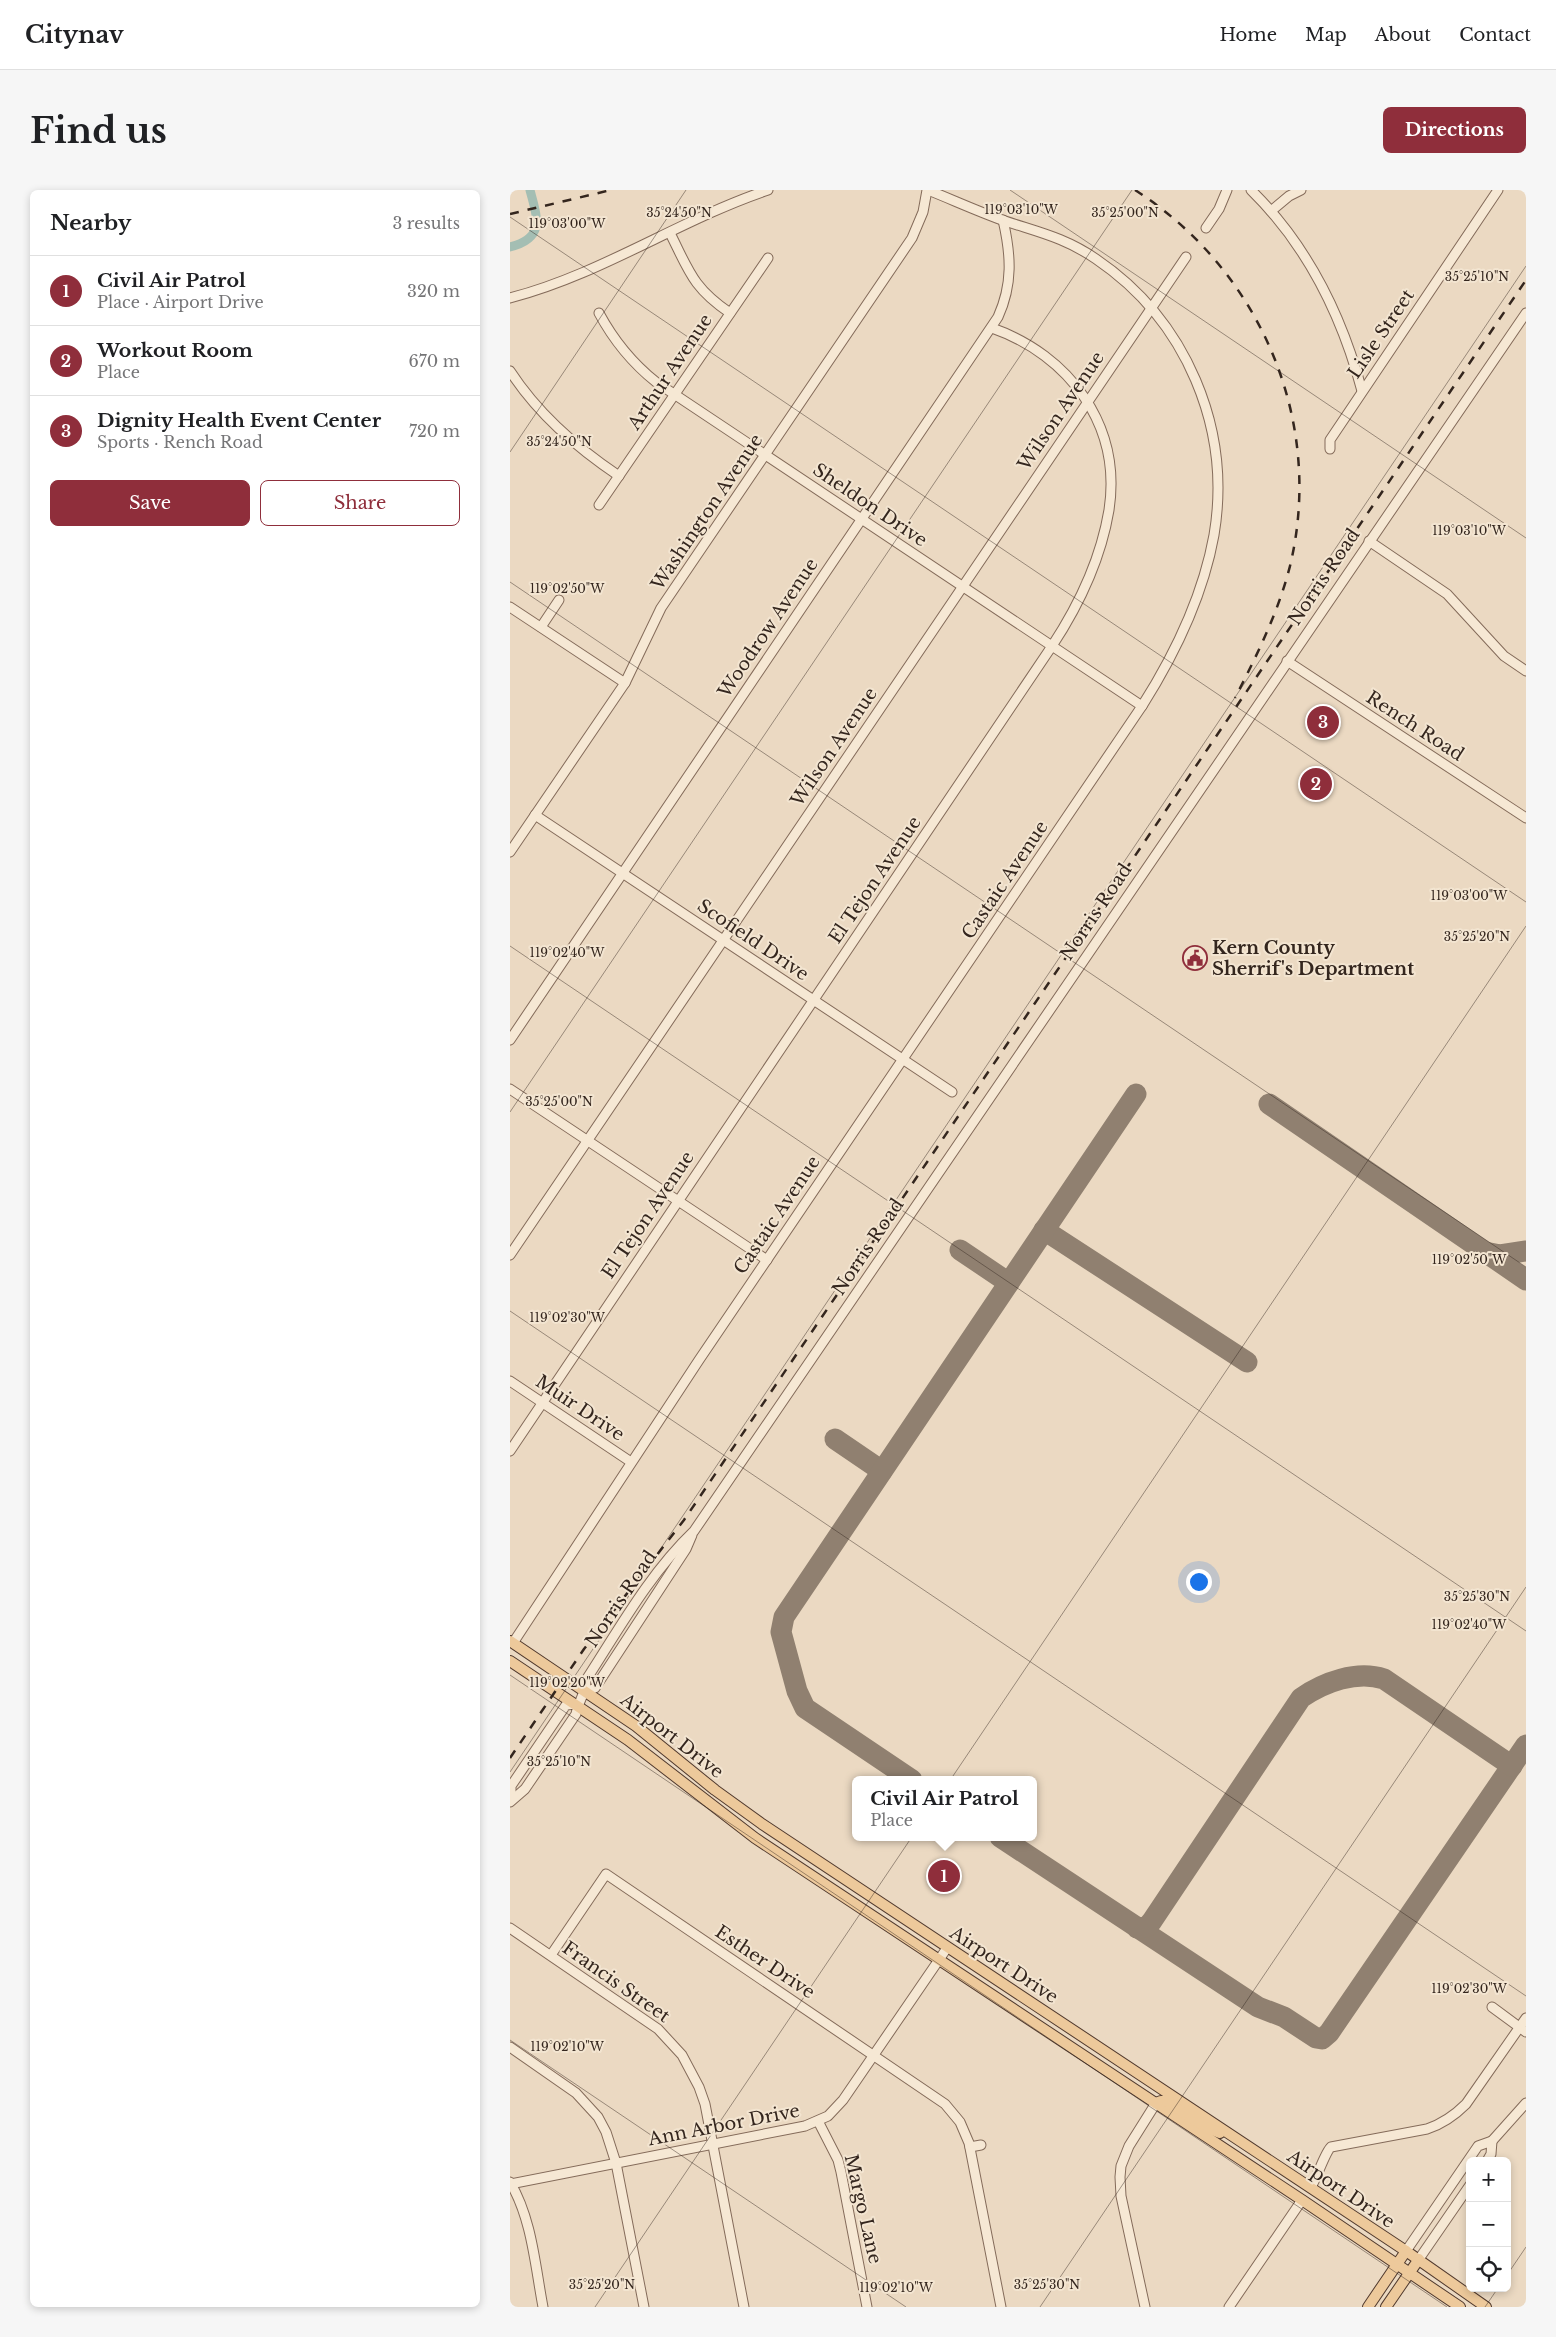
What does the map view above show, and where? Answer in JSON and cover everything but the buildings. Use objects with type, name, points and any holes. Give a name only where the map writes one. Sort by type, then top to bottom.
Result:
[{"type":"main road","name":"Airport Drive","points":[[512,1642],[638,1728],[747,1814],[1419,2259],[1486,2307]]},
{"type":"main road","name":"Airport Drive","points":[[510,1661],[577,1704],[641,1749],[755,1838],[1302,2200],[1460,2307]]},
{"type":"main road","points":[[1156,2104],[1161,2101],[1166,2102],[1205,2127],[1240,2141]]},
{"type":"main road","points":[[1368,2307],[1406,2251]]},
{"type":"main road","points":[[1386,2307],[1419,2259]]},
{"type":"street","points":[[510,298],[589,272],[723,207],[768,190]]},
{"type":"street","name":"Castaic Avenue","points":[[512,1642],[631,1462],[1142,706],[1168,662],[1193,605],[1213,537],[1218,490],[1215,443],[1203,397],[1186,358],[1152,308],[1114,272],[1088,254],[1052,236],[1003,220],[928,190]]},
{"type":"street","name":"Washington Avenue","points":[[510,852],[625,683],[656,616],[912,238],[923,212],[928,190]]},
{"type":"street","points":[[1206,228],[1219,209],[1227,190]]},
{"type":"street","points":[[1251,190],[1271,211],[1293,240],[1321,284],[1346,338],[1362,391]]},
{"type":"street","points":[[1271,211],[1289,196],[1301,190]]},
{"type":"street","name":"Lisle Street","points":[[1330,449],[1330,440],[1498,190]]},
{"type":"street","name":"Woodrow Avenue","points":[[510,1040],[992,328],[1004,305],[1010,275],[1009,246],[1003,220]]},
{"type":"street","points":[[670,233],[699,288],[730,313]]},
{"type":"street","name":"Wilson Avenue","points":[[510,1255],[1186,257]]},
{"type":"street","name":"Arthur Avenue","points":[[599,505],[768,258]]},
{"type":"street","name":"Sheldon Drive","points":[[599,313],[614,339],[631,360],[674,395],[1142,706]]},
{"type":"street","name":"Norris Road","points":[[511,1801],[525,1789],[536,1774],[576,1714],[577,1704],[586,1692],[595,1688],[686,1549],[694,1530],[1526,313]]},
{"type":"street","name":"El Tejon Avenue","points":[[510,1451],[677,1200],[1052,646],[1086,585],[1109,509],[1110,474],[1108,455],[1098,422],[1088,402],[1066,374],[1048,358],[1021,340],[992,328]]},
{"type":"street","points":[[510,371],[530,399],[563,434],[619,476]]},
{"type":"street","points":[[1369,541],[1447,594],[1504,656],[1526,671]]},
{"type":"street","points":[[541,627],[559,600]]},
{"type":"street","points":[[510,607],[625,683]]},
{"type":"street","name":"Rench Road","points":[[1287,660],[1526,818]]},
{"type":"street","name":"Scofield Drive","points":[[535,815],[952,1092]]},
{"type":"street","points":[[510,1089],[767,1260]]},
{"type":"street","name":"Muir Drive","points":[[510,1381],[631,1462]]},
{"type":"street","name":"Norris Road","points":[[511,1801],[511,1786],[566,1706],[577,1704]]},
{"type":"street","name":"Esther Drive","points":[[551,1955],[606,1874],[945,2104],[960,2122],[970,2147],[1001,2307]]},
{"type":"street","name":"Francis Street","points":[[510,1928],[646,2020],[671,2042],[682,2055],[700,2087],[713,2144],[744,2307]]},
{"type":"street","name":"Ann Arbor Drive","points":[[510,2183],[805,2126],[818,2121],[832,2112],[843,2100],[948,1948]]},
{"type":"street","points":[[1492,2007],[1523,2030]]},
{"type":"street","points":[[1311,2188],[1323,2165],[1327,2151],[1331,2147],[1426,2129],[1449,2119],[1466,2104],[1523,2030],[1526,2018]]},
{"type":"street","points":[[510,2047],[564,2084],[587,2104],[606,2132],[616,2163],[644,2307]]},
{"type":"street","points":[[1145,2307],[1121,2196],[1120,2176],[1129,2146],[1156,2104]]},
{"type":"street","points":[[1406,2251],[1478,2146],[1492,2141],[1526,2104]]},
{"type":"street","name":"Margo Lane","points":[[818,2121],[838,2160],[867,2307]]},
{"type":"street","points":[[1489,2157],[1492,2141]]},
{"type":"street","points":[[970,2147],[981,2145]]},
{"type":"street","points":[[510,2183],[528,2224],[543,2307]]},
{"type":"street","points":[[1419,2259],[1466,2191]]},
{"type":"street","points":[[1229,2307],[1302,2200]]},
{"type":"waterway","points":[[510,247],[521,243],[534,232],[536,218],[530,190]]},
{"type":"taxiway","points":[[906,1776],[805,1708],[797,1691],[781,1632],[784,1617],[1136,1094]]},
{"type":"taxiway","points":[[1269,1104],[1526,1280]]},
{"type":"taxiway","points":[[1044,1230],[1247,1362]]},
{"type":"taxiway","points":[[960,1250],[1009,1283]]},
{"type":"taxiway","points":[[1485,1252],[1500,1255],[1526,1251]]},
{"type":"taxiway","points":[[835,1439],[882,1471]]},
{"type":"taxiway","points":[[1137,1928],[1147,1927],[1152,1921],[1301,1698],[1320,1687],[1352,1677],[1363,1676],[1384,1679],[1512,1766]]},
{"type":"taxiway","points":[[1006,1841],[1258,2007],[1284,2017],[1316,2038],[1322,2039],[1329,2033],[1526,1745]]},
{"type":"railway","points":[[510,214],[611,190]]},
{"type":"railway","points":[[1135,190],[1179,223],[1217,262],[1248,306],[1272,354],[1289,404],[1298,457],[1299,511],[1290,566],[1273,617],[1235,698]]},
{"type":"railway","points":[[510,1758],[584,1649],[684,1520],[1526,280]]},
{"type":"place","name":"Dignity Health Event Center","points":[[1323,722]]},
{"type":"place","name":"Workout Room","points":[[1316,784]]},
{"type":"place","name":"Kern County Sherrif's Department","points":[[1195,958]]},
{"type":"place","name":"Civil Air Patrol","points":[[944,1876]]}]
